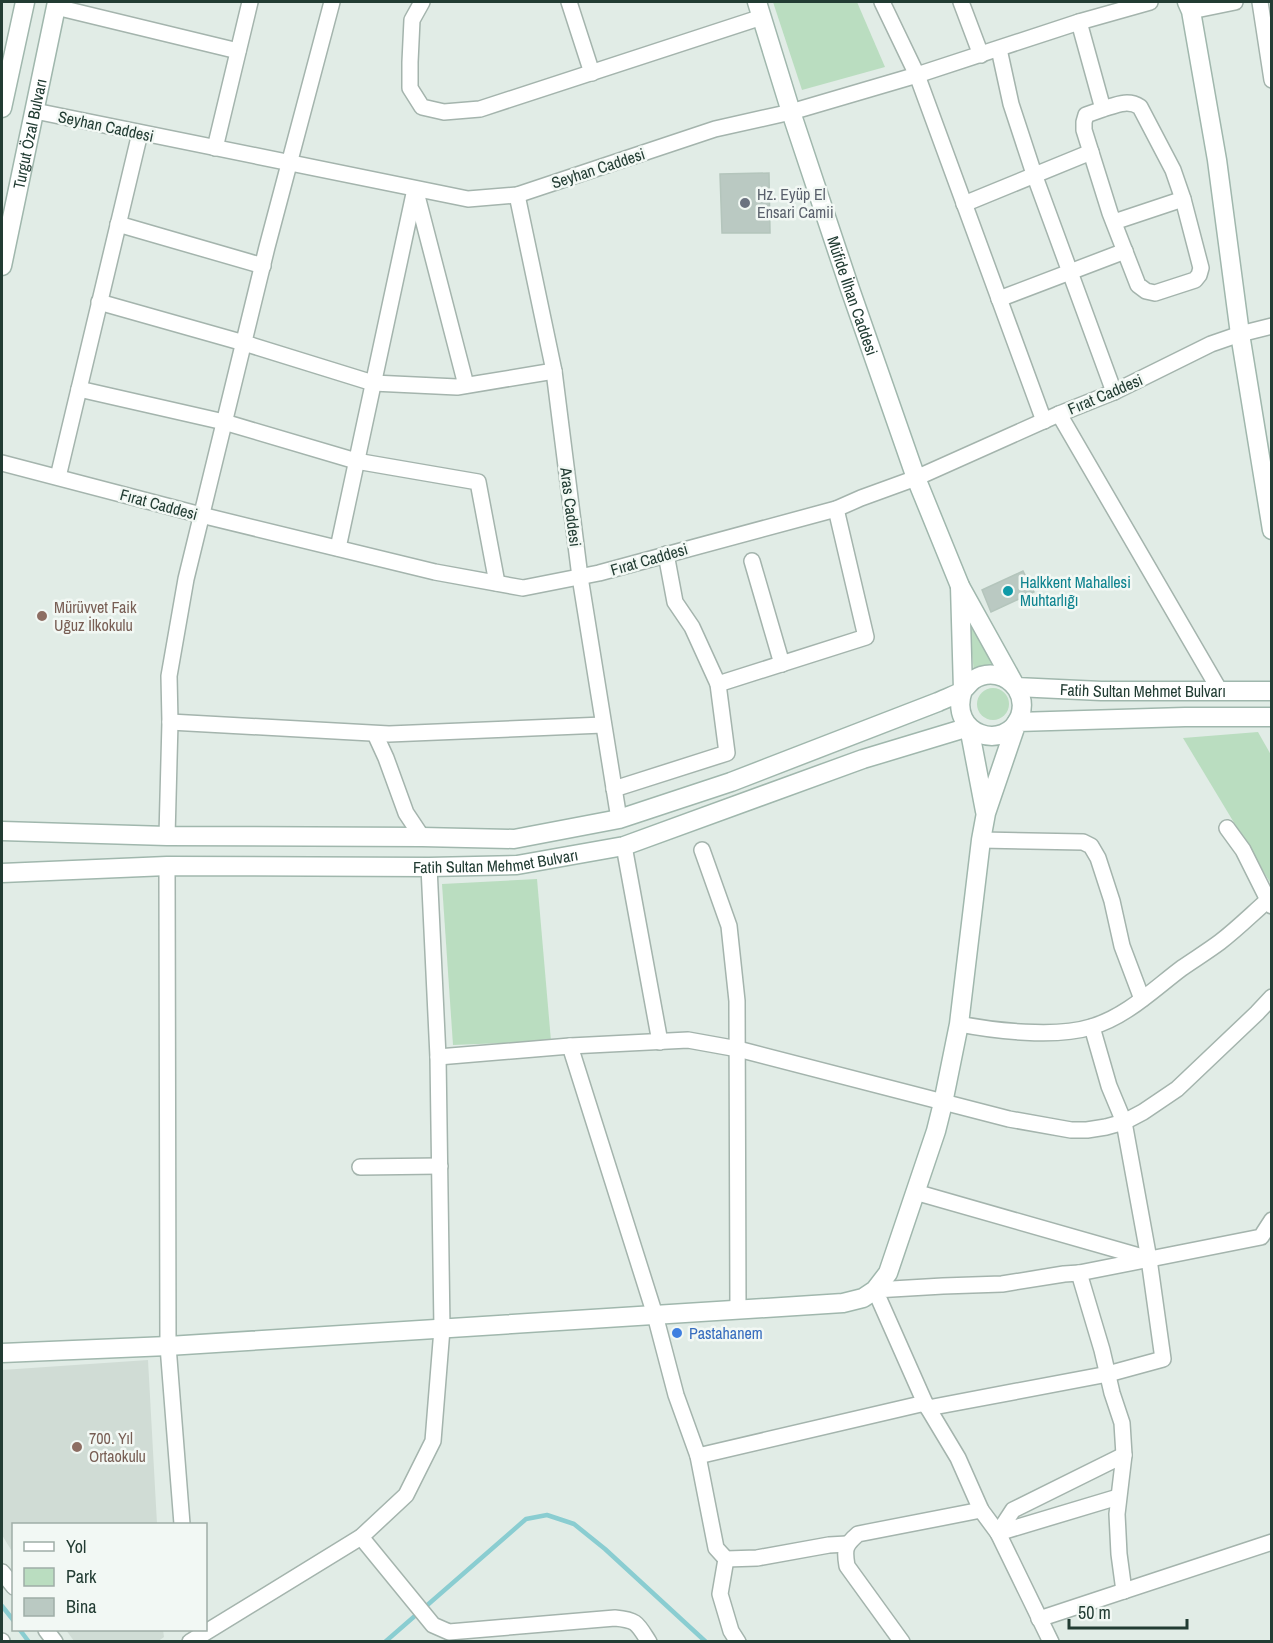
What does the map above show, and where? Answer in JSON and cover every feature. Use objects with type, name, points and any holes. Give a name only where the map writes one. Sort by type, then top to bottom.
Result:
[{"type":"street","name":"Turgut Özal Bulvarı","points":[[2,106],[25,2]]},
{"type":"street","points":[[214,148],[250,2]]},
{"type":"street","points":[[168,836],[169,676],[186,579],[263,266],[332,2]]},
{"type":"street","points":[[422,2],[412,20],[410,88],[422,107],[444,112],[480,109],[592,73],[759,9]]},
{"type":"street","points":[[569,2],[592,73]]},
{"type":"street","points":[[882,2],[917,75],[1044,421]]},
{"type":"street","points":[[961,2],[981,54]]},
{"type":"street","name":"Seyhan Caddesi","points":[[35,111],[468,200],[517,195],[715,129],[792,112],[917,75],[1078,22],[1150,2]]},
{"type":"street","points":[[1235,2],[1189,6],[1216,160],[1240,334],[1272,530]]},
{"type":"street","points":[[1260,2],[1272,80]]},
{"type":"street","name":"Turgut Özal Bulvarı","points":[[2,266],[56,4]]},
{"type":"street","points":[[56,4],[238,51]]},
{"type":"street","name":"Müfide İlhan Caddesi","points":[[759,9],[850,289],[916,478],[960,586]]},
{"type":"street","points":[[1078,22],[1103,109]]},
{"type":"street","points":[[999,49],[1011,104],[1034,174],[1114,393]]},
{"type":"street","points":[[1126,102],[1140,107],[1173,170],[1183,199],[1202,268],[1194,280],[1155,293],[1146,291],[1138,285],[1114,222],[1084,130],[1083,122],[1086,115],[1103,109],[1126,102]]},
{"type":"street","points":[[58,477],[140,133]]},
{"type":"street","points":[[964,204],[1091,152]]},
{"type":"street","points":[[338,548],[415,189]]},
{"type":"street","points":[[415,189],[466,385]]},
{"type":"street","name":"Aras Caddesi","points":[[517,195],[554,372],[580,577],[619,819]]},
{"type":"street","points":[[1114,222],[1183,199]]},
{"type":"street","points":[[118,224],[263,266]]},
{"type":"street","points":[[999,300],[1125,251]]},
{"type":"street","points":[[99,302],[373,383],[457,387],[554,372]]},
{"type":"street","name":"Fırat Caddesi","points":[[2,463],[201,515],[435,572],[523,588],[599,573],[836,509],[916,478],[1059,414],[1114,393],[1211,344],[1272,326]]},
{"type":"street","points":[[79,389],[224,422],[356,461],[478,482],[497,584]]},
{"type":"street","points":[[1059,414],[1220,691]]},
{"type":"street","points":[[718,684],[866,638],[836,509]]},
{"type":"street","points":[[614,789],[727,753],[718,684],[693,627],[675,602],[666,554]]},
{"type":"street","points":[[753,561],[782,664]]},
{"type":"street","points":[[2,1353],[168,1346],[843,1303],[863,1298],[875,1290],[888,1273],[936,1131],[959,1024],[986,813],[1020,716],[1022,704],[1016,687],[960,586]]},
{"type":"street","points":[[960,586],[963,690]]},
{"type":"street","points":[[986,813],[969,727],[961,714],[960,698],[970,682],[988,674],[999,675],[1016,687]]},
{"type":"street","name":"Fatih Sultan Mehmet Bulvarı","points":[[1016,687],[1101,691],[1272,691]]},
{"type":"street","name":"Fatih Sultan Mehmet Bulvarı","points":[[2,831],[168,836],[514,839],[619,819],[731,782],[938,702],[963,690]]},
{"type":"street","name":"Fatih Sultan Mehmet Bulvarı","points":[[1017,722],[1272,717]]},
{"type":"street","points":[[170,722],[375,734],[603,725]]},
{"type":"street","points":[[969,727],[985,736],[994,736],[1011,729],[1017,722]]},
{"type":"street","name":"Fatih Sultan Mehmet Bulvarı","points":[[2,873],[167,866],[517,865],[624,846],[863,759],[969,727]]},
{"type":"street","points":[[375,734],[406,813],[422,837]]},
{"type":"street","points":[[959,1024],[990,1030],[1048,1032],[1092,1027],[1121,1014],[1220,942],[1270,903],[1243,850],[1227,828]]},
{"type":"street","points":[[981,840],[1083,843],[1091,846],[1098,858],[1112,901],[1122,946],[1142,999]]},
{"type":"street","points":[[624,846],[660,1042]]},
{"type":"street","points":[[702,850],[729,926],[737,1000],[738,1310]]},
{"type":"street","points":[[167,866],[168,1346],[182,1523]]},
{"type":"street","points":[[207,1627],[361,1537],[406,1495],[433,1441],[442,1329],[438,1057],[429,867]]},
{"type":"street","points":[[438,1057],[570,1046],[687,1040],[738,1049],[1009,1119],[1071,1130],[1088,1130],[1124,1122],[1177,1089],[1272,997]]},
{"type":"street","points":[[698,1456],[927,1405],[1108,1374],[1164,1359],[1149,1259],[1124,1122],[1109,1086],[1092,1027]]},
{"type":"street","points":[[570,1046],[655,1315],[676,1395],[698,1456],[716,1548],[726,1559],[756,1558],[847,1544]]},
{"type":"street","points":[[360,1167],[440,1166]]},
{"type":"street","points":[[915,1192],[1149,1259]]},
{"type":"street","points":[[875,1290],[1002,1284],[1079,1273],[1261,1237],[1272,1220]]},
{"type":"street","points":[[1079,1273],[1122,1423],[1124,1455],[1118,1497],[1119,1554],[1124,1592]]},
{"type":"street","points":[[875,1290],[927,1405],[958,1458],[981,1510],[998,1533],[1051,1641]]},
{"type":"street","points":[[998,1533],[1013,1510],[1124,1455]]},
{"type":"street","points":[[998,1533],[1118,1497]]},
{"type":"street","points":[[902,1641],[847,1566],[845,1554],[847,1544],[858,1534],[981,1510]]},
{"type":"street","points":[[361,1537],[433,1625],[449,1632],[615,1618],[629,1619],[636,1623],[649,1641]]},
{"type":"street","points":[[1039,1619],[1272,1542]]},
{"type":"street","points":[[726,1559],[720,1594],[731,1631],[738,1641]]},
{"type":"street","points":[[2,1572],[12,1584]]},
{"type":"shaded area","name":"700. Yıl Ortaokulu","points":[[148,1360],[157,1523],[12,1523],[12,1551],[2,1535],[2,1370]]},
{"type":"shaded area","points":[[67,1631],[163,1631],[164,1637],[157,1642],[74,1641]]},
{"type":"green space","points":[[773,2],[857,2],[885,67],[802,90]]},
{"type":"green space","points":[[967,609],[993,667],[974,672]]},
{"type":"green space","points":[[993,688],[1005,692],[1009,704],[1005,716],[993,720],[981,716],[977,704],[981,692]]},
{"type":"green space","points":[[1258,732],[1271,755],[1271,884],[1183,738]]},
{"type":"green space","points":[[537,879],[551,1041],[453,1045],[442,884]]},
{"type":"building","name":"Hz. Eyüp El Ensari Camii","points":[[769,173],[770,233],[722,233],[720,174]]},
{"type":"building","name":"Halkkent Mahallesi Muhtarlığı","points":[[1023,571],[1034,592],[991,612],[982,590]]},
{"type":"waterway","points":[[385,1642],[526,1519],[547,1515],[574,1524],[605,1549],[706,1642]]},
{"type":"waterway","points":[[2,1606],[12,1618]]},
{"type":"waterway","points":[[21,1631],[29,1642]]},
{"type":"place","name":"Hz. Eyüp El Ensari Camii","points":[[745,203]]},
{"type":"place","name":"Halkkent Mahallesi Muhtarlığı","points":[[1008,591]]},
{"type":"place","name":"Mürüvvet Faik Uğuz İlkokulu","points":[[42,616]]},
{"type":"place","name":"Pastahanem","points":[[677,1333]]},
{"type":"place","name":"700. Yıl Ortaokulu","points":[[77,1447]]}]
